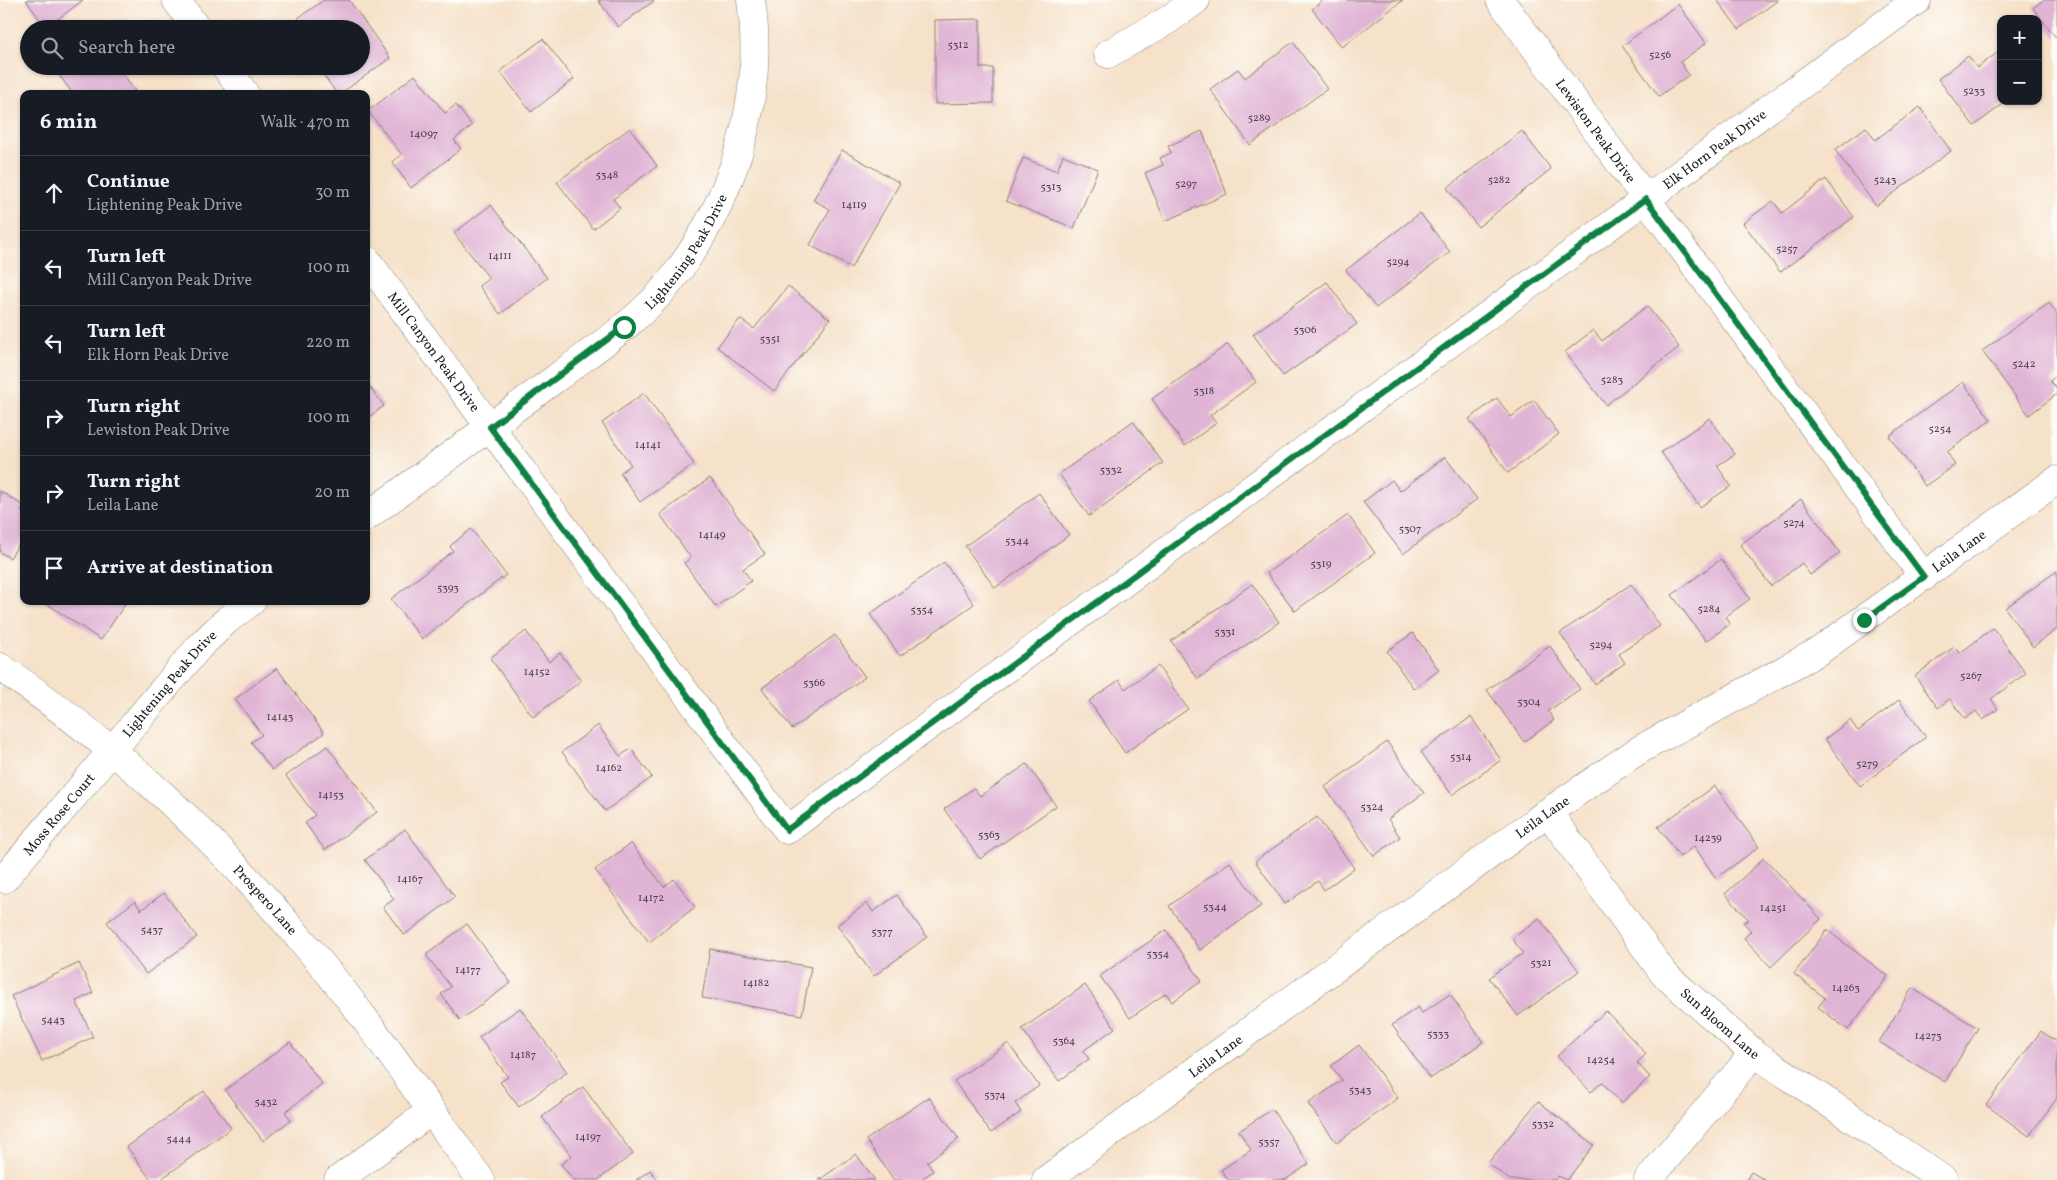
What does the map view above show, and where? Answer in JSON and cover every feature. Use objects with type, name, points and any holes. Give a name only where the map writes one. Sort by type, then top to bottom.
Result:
[{"type":"street","points":[[176,0],[190,20]]},
{"type":"street","name":"Lightening Peak Drive","points":[[370,514],[624,327],[669,283],[706,229],[729,183],[744,134],[753,77],[751,0]]},
{"type":"street","points":[[1108,54],[1168,20],[1196,0]]},
{"type":"street","name":"Lewiston Peak Drive","points":[[1500,0],[1924,577]]},
{"type":"street","name":"Elk Horn Peak Drive","points":[[787,830],[1917,0]]},
{"type":"street","points":[[231,75],[242,90]]},
{"type":"street","name":"Mill Canyon Peak Drive","points":[[370,264],[787,830]]},
{"type":"street","name":"Leila Lane","points":[[1046,1180],[1548,812],[1639,750],[1819,651],[2057,480]]},
{"type":"street","name":"Lightening Peak Drive","points":[[112,750],[199,647],[227,620],[247,605]]},
{"type":"street","name":"Prospero Lane","points":[[0,667],[112,750],[198,828],[251,882],[315,957],[482,1180]]},
{"type":"street","name":"Moss Rose Court","points":[[4,879],[112,750]]},
{"type":"street","name":"Sun Bloom Lane","points":[[1548,812],[1664,974],[1754,1052],[1944,1180]]},
{"type":"street","points":[[1648,1180],[1754,1052]]},
{"type":"street","points":[[338,1180],[431,1111]]},
{"type":"building","points":[[26,0],[83,0],[57,20],[40,20]]},
{"type":"building","points":[[324,0],[349,0],[363,20],[299,20],[298,18]]},
{"type":"building","points":[[598,0],[655,0],[618,27]]},
{"type":"building","points":[[1323,0],[1403,0],[1342,47],[1312,9]]},
{"type":"building","points":[[1717,0],[1778,0],[1739,29]]},
{"type":"building","points":[[2043,0],[2057,0],[2057,39],[2042,20],[2042,15],[2038,15],[2033,8]]},
{"type":"building","points":[[1678,4],[1706,43],[1680,62],[1689,75],[1659,96],[1622,46]]},
{"type":"building","points":[[980,19],[980,68],[993,68],[993,103],[935,104],[935,20]]},
{"type":"building","points":[[370,30],[390,58],[370,72]]},
{"type":"building","points":[[543,39],[574,79],[531,112],[500,71]]},
{"type":"building","points":[[1293,42],[1327,89],[1250,145],[1210,89],[1238,69],[1245,78]]},
{"type":"building","points":[[1997,53],[1997,105],[2002,105],[1974,126],[1938,79],[1968,56],[1977,68]]},
{"type":"building","points":[[59,75],[124,75],[134,90],[70,90]]},
{"type":"building","points":[[323,75],[366,75],[346,90],[334,90]]},
{"type":"building","points":[[415,75],[445,113],[456,105],[472,126],[454,140],[461,149],[411,188],[392,162],[402,155],[370,114],[370,109]]},
{"type":"building","points":[[1920,107],[1951,151],[1876,206],[1835,150],[1866,127],[1875,140]]},
{"type":"building","points":[[630,128],[657,166],[613,199],[620,208],[593,229],[557,182]]},
{"type":"building","points":[[1202,131],[1227,194],[1165,221],[1145,173],[1163,165],[1160,158],[1171,153],[1168,146]]},
{"type":"building","points":[[1522,131],[1551,169],[1478,227],[1447,188]]},
{"type":"building","points":[[842,150],[900,183],[851,268],[810,245],[830,209],[813,200]]},
{"type":"building","points":[[1063,155],[1098,169],[1074,228],[1006,201],[1023,158],[1057,171]]},
{"type":"building","points":[[1826,179],[1854,217],[1780,272],[1743,223],[1773,201],[1782,213]]},
{"type":"building","points":[[491,205],[547,278],[500,314],[479,286],[489,278],[454,233]]},
{"type":"building","points":[[1420,213],[1450,252],[1376,308],[1346,270]]},
{"type":"building","points":[[1327,282],[1357,324],[1283,376],[1253,334]]},
{"type":"building","points":[[788,286],[830,319],[774,391],[717,347],[740,319],[754,329]]},
{"type":"building","points":[[2049,303],[2057,314],[2057,375],[2050,381],[2057,390],[2057,394],[2029,415],[1982,351]]},
{"type":"building","points":[[1647,306],[1679,347],[1606,405],[1565,352],[1593,330],[1602,341]]},
{"type":"building","points":[[1228,344],[1256,382],[1210,415],[1216,423],[1185,446],[1152,399]]},
{"type":"building","points":[[1963,382],[1991,420],[1947,452],[1955,465],[1925,486],[1889,436]]},
{"type":"building","points":[[370,387],[384,406],[370,416]]},
{"type":"building","points":[[644,393],[694,464],[640,502],[620,473],[631,465],[602,423]]},
{"type":"building","points":[[1497,398],[1511,417],[1534,400],[1559,434],[1508,473],[1469,419]]},
{"type":"building","points":[[1710,418],[1735,454],[1717,466],[1731,486],[1700,507],[1661,452]]},
{"type":"building","points":[[1133,421],[1163,463],[1089,516],[1059,474]]},
{"type":"building","points":[[1445,457],[1477,499],[1403,554],[1363,502],[1392,480],[1400,491]]},
{"type":"building","points":[[710,478],[765,554],[743,569],[751,581],[716,607],[684,563],[691,558],[660,514]]},
{"type":"building","points":[[0,491],[20,504],[20,542],[10,558],[0,552]]},
{"type":"building","points":[[1039,493],[1069,535],[995,588],[965,546]]},
{"type":"building","points":[[1801,499],[1840,553],[1810,575],[1802,563],[1771,586],[1740,545]]},
{"type":"building","points":[[1348,515],[1375,553],[1295,611],[1267,573]]},
{"type":"building","points":[[471,529],[506,575],[422,639],[391,599],[453,551],[450,546]]},
{"type":"building","points":[[1721,559],[1750,599],[1725,617],[1730,624],[1706,641],[1672,595]]},
{"type":"building","points":[[944,562],[974,604],[900,656],[870,614]]},
{"type":"building","points":[[2057,571],[2057,629],[2033,647],[2005,608]]},
{"type":"building","points":[[1252,584],[1279,622],[1198,679],[1171,641]]},
{"type":"building","points":[[1631,584],[1660,626],[1619,654],[1625,663],[1595,684],[1560,633]]},
{"type":"building","points":[[49,605],[124,605],[101,640]]},
{"type":"building","points":[[1993,628],[2026,673],[1991,699],[1998,709],[1983,720],[1976,711],[1965,719],[1950,699],[1938,708],[1915,676],[1954,647],[1960,653]]},
{"type":"building","points":[[526,631],[549,662],[560,653],[581,681],[533,717],[490,658]]},
{"type":"building","points":[[1413,633],[1439,670],[1414,689],[1387,651]]},
{"type":"building","points":[[835,635],[865,677],[792,729],[762,688]]},
{"type":"building","points":[[1550,646],[1580,689],[1548,711],[1554,720],[1524,742],[1487,690]]},
{"type":"building","points":[[1158,666],[1188,709],[1125,753],[1089,701],[1119,680],[1125,689]]},
{"type":"building","points":[[277,668],[324,733],[272,770],[251,742],[262,735],[235,699]]},
{"type":"building","points":[[1899,700],[1926,737],[1860,786],[1825,739],[1850,720],[1858,731]]},
{"type":"building","points":[[1471,717],[1501,760],[1452,795],[1421,752]]},
{"type":"building","points":[[598,725],[620,756],[631,749],[652,777],[605,811],[562,752]]},
{"type":"building","points":[[1387,742],[1424,793],[1388,819],[1400,837],[1374,856],[1325,787]]},
{"type":"building","points":[[327,746],[377,812],[325,850],[305,823],[315,815],[286,776]]},
{"type":"building","points":[[1027,764],[1056,806],[980,859],[944,809],[974,788],[980,796]]},
{"type":"building","points":[[1715,786],[1759,847],[1716,878],[1694,846],[1680,857],[1658,827]]},
{"type":"building","points":[[1317,817],[1354,868],[1324,890],[1318,881],[1285,904],[1255,861]]},
{"type":"building","points":[[405,829],[455,897],[404,935],[383,907],[394,899],[365,860]]},
{"type":"building","points":[[631,843],[664,887],[674,879],[695,907],[649,942],[595,870]]},
{"type":"building","points":[[1764,858],[1821,919],[1771,967],[1744,938],[1751,931],[1743,922],[1749,920],[1725,894]]},
{"type":"building","points":[[1230,862],[1261,906],[1200,950],[1169,906]]},
{"type":"building","points":[[164,893],[197,937],[146,974],[107,922],[135,901],[141,910]]},
{"type":"building","points":[[897,895],[927,937],[874,976],[837,925],[867,903],[873,912]]},
{"type":"building","points":[[1539,918],[1579,971],[1518,1016],[1489,978],[1523,953],[1512,939]]},
{"type":"building","points":[[467,924],[511,983],[460,1020],[441,994],[451,987],[426,955]]},
{"type":"building","points":[[1166,930],[1202,981],[1172,1002],[1166,993],[1130,1018],[1100,976]]},
{"type":"building","points":[[1827,930],[1888,976],[1848,1030],[1818,1007],[1825,998],[1794,974]]},
{"type":"building","points":[[710,949],[811,967],[802,1015],[702,998]]},
{"type":"building","points":[[79,963],[93,993],[76,1001],[93,1037],[42,1061],[11,996]]},
{"type":"building","points":[[1085,985],[1115,1028],[1083,1051],[1089,1059],[1059,1081],[1022,1029]]},
{"type":"building","points":[[1912,988],[1978,1028],[1945,1082],[1879,1042]]},
{"type":"building","points":[[1450,994],[1483,1042],[1430,1079],[1392,1025],[1418,1007],[1422,1013]]},
{"type":"building","points":[[520,1008],[567,1072],[519,1107],[500,1082],[508,1077],[479,1037]]},
{"type":"building","points":[[1606,1011],[1646,1054],[1637,1063],[1650,1077],[1621,1103],[1602,1082],[1591,1092],[1557,1056]]},
{"type":"building","points":[[2041,1031],[2057,1042],[2057,1098],[2029,1136],[1986,1105]]},
{"type":"building","points":[[290,1042],[322,1084],[285,1112],[291,1120],[263,1141],[225,1090]]},
{"type":"building","points":[[1008,1043],[1039,1086],[1015,1103],[1021,1112],[991,1133],[954,1081]]},
{"type":"building","points":[[1359,1045],[1398,1098],[1337,1143],[1308,1104],[1342,1080],[1331,1066]]},
{"type":"building","points":[[583,1087],[633,1154],[598,1180],[573,1180],[561,1164],[572,1156],[542,1117]]},
{"type":"building","points":[[204,1091],[231,1128],[160,1180],[151,1180],[127,1147]]},
{"type":"building","points":[[929,1097],[959,1139],[927,1162],[933,1171],[920,1180],[894,1180],[866,1140]]},
{"type":"building","points":[[1538,1101],[1594,1145],[1567,1180],[1558,1176],[1555,1180],[1510,1180],[1488,1163]]},
{"type":"building","points":[[1272,1109],[1309,1164],[1285,1180],[1228,1180],[1221,1170],[1251,1150],[1239,1131]]},
{"type":"building","points":[[856,1154],[875,1180],[819,1180]]},
{"type":"building","points":[[650,1170],[658,1180],[636,1180]]},
{"type":"building","points":[[1751,1172],[1765,1180],[1746,1180]]},
{"type":"route","points":[[624,327],[490,427],[787,830],[1646,199],[1924,577],[1864,620]]}]
